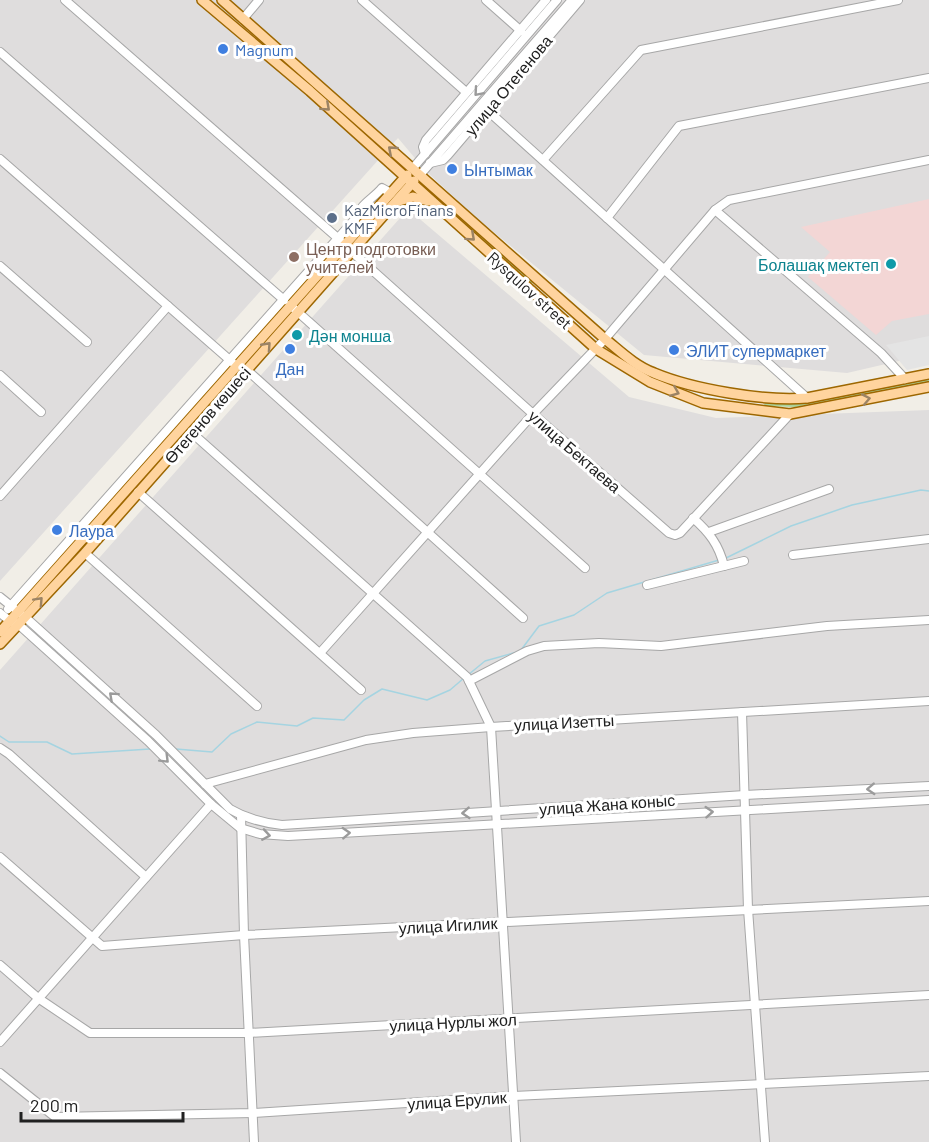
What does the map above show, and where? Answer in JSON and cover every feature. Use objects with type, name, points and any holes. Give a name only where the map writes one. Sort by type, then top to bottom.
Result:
[{"type":"main road","name":"Rysqulov street","points":[[202,0],[310,91],[596,349],[650,382],[703,403],[790,414],[929,387]]},
{"type":"main road","name":"Rysqulov street","points":[[222,0],[605,339],[629,359],[653,373],[710,390],[787,400],[929,374]]},
{"type":"main road","points":[[276,63],[283,54]]},
{"type":"main road","points":[[310,91],[316,83]]},
{"type":"main road","points":[[408,181],[416,171]]},
{"type":"main road","name":"Өтегенов көшесі","points":[[0,644],[10,616],[86,553],[298,313],[391,193],[408,181]]},
{"type":"main road","name":"Өтегенов көшесі","points":[[0,632],[10,616],[228,374],[233,362],[287,302],[349,248],[394,204],[408,181]]},
{"type":"main road","points":[[394,204],[405,198],[413,197],[433,203]]},
{"type":"main road","points":[[533,292],[541,282]]},
{"type":"main road","points":[[760,410],[762,397]]},
{"type":"street","name":"улица Бектаева","points":[[65,0],[349,248],[669,533],[675,535],[680,533],[790,414]]},
{"type":"street","points":[[243,19],[259,0]]},
{"type":"street","points":[[362,0],[466,92]]},
{"type":"street","points":[[486,0],[521,31]]},
{"type":"street","name":"улица Отегенова","points":[[425,154],[423,147],[426,140],[546,0]]},
{"type":"street","name":"улица Отегенова","points":[[416,171],[425,154],[557,0]]},
{"type":"street","name":"улица Отегенова","points":[[430,163],[572,0]]},
{"type":"street","name":"улица Отегенова","points":[[416,171],[430,163],[443,160],[580,0]]},
{"type":"street","points":[[543,160],[641,50],[898,0]]},
{"type":"street","points":[[0,52],[287,302],[585,568]]},
{"type":"street","points":[[607,218],[679,126],[929,78]]},
{"type":"street","points":[[487,110],[807,398]]},
{"type":"street","points":[[0,159],[233,362],[10,616],[0,597]]},
{"type":"street","points":[[320,653],[533,414],[605,339],[715,210],[729,200],[929,160]]},
{"type":"street","points":[[287,302],[356,218],[358,210],[369,198],[382,188],[391,193]]},
{"type":"street","points":[[715,210],[881,353],[905,379]]},
{"type":"street","points":[[0,266],[87,342]]},
{"type":"street","points":[[0,496],[168,306]]},
{"type":"street","points":[[247,370],[523,618]]},
{"type":"street","points":[[228,374],[237,381]]},
{"type":"street","points":[[0,375],[41,412]]},
{"type":"street","points":[[192,433],[468,679],[491,726],[516,1142]]},
{"type":"street","points":[[709,532],[829,489]]},
{"type":"street","points":[[138,492],[361,690]]},
{"type":"street","points":[[693,518],[709,532],[720,550],[724,566]]},
{"type":"street","points":[[793,555],[929,539]]},
{"type":"street","points":[[86,553],[257,706]]},
{"type":"street","points":[[647,585],[744,561]]},
{"type":"street","name":"улица Жана коныс","points":[[10,616],[156,735],[230,809],[241,816],[260,822],[284,825],[745,795],[929,786]]},
{"type":"street","name":"улица Жана коныс","points":[[10,616],[148,741],[211,804],[240,828],[260,834],[288,837],[929,800]]},
{"type":"street","points":[[468,679],[527,651],[544,646],[599,644],[661,646],[827,626],[929,620]]},
{"type":"street","name":"улица Изетты","points":[[205,784],[366,740],[413,733],[491,726],[929,701]]},
{"type":"street","points":[[742,712],[748,909],[765,1142]]},
{"type":"street","points":[[0,748],[146,877]]},
{"type":"street","points":[[0,1042],[211,804]]},
{"type":"street","points":[[241,816],[254,1142]]},
{"type":"street","points":[[284,825],[288,837]]},
{"type":"street","name":"улица Игилик","points":[[0,857],[102,946],[244,935],[929,901]]},
{"type":"street","name":"улица Нурлы жол","points":[[0,964],[38,998],[90,1034],[249,1033],[929,995]]},
{"type":"street","name":"улица Ерулик","points":[[0,1073],[55,1118],[253,1113],[514,1096],[929,1076]]},
{"type":"shaded area","points":[[0,0],[929,0],[929,354],[847,373],[644,355],[474,216],[425,170],[398,138],[0,581]]},
{"type":"shaded area","points":[[929,199],[929,314],[892,321],[876,335],[808,277],[830,252],[801,227]]},
{"type":"shaded area","points":[[408,209],[629,397],[716,418],[929,410],[929,1142],[0,1142],[0,670]]},
{"type":"shaded area","points":[[929,336],[929,365],[907,370],[886,345]]},
{"type":"green space","points":[[421,181],[533,282],[530,286],[418,185]]},
{"type":"green space","points":[[929,379],[929,383],[795,407],[764,406],[765,401],[795,403]]},
{"type":"waterway","points":[[724,559],[791,526],[852,505],[921,490],[929,491]]},
{"type":"waterway","points":[[521,650],[539,626],[574,615],[607,593],[719,560]]},
{"type":"waterway","points":[[468,675],[485,661],[517,652]]},
{"type":"waterway","points":[[176,749],[212,752],[231,734],[257,722],[297,726],[313,718],[344,720],[364,700],[382,689],[427,700],[450,690],[464,678]]},
{"type":"waterway","points":[[0,736],[9,742],[47,742],[72,754],[150,749]]},
{"type":"place","name":"Magnum","points":[[223,49]]},
{"type":"place","name":"Ынтымак","points":[[452,169]]},
{"type":"place","name":"KazMicroFinans KMF","points":[[332,218]]},
{"type":"place","name":"Центр подготовки учителей","points":[[294,257]]},
{"type":"place","name":"Болашақ мектеп","points":[[891,264]]},
{"type":"place","name":"Дән монша","points":[[297,335]]},
{"type":"place","name":"Дан","points":[[290,349]]},
{"type":"place","name":"ЭЛИТ супермаркет","points":[[674,350]]},
{"type":"place","name":"Лаура","points":[[57,530]]}]
